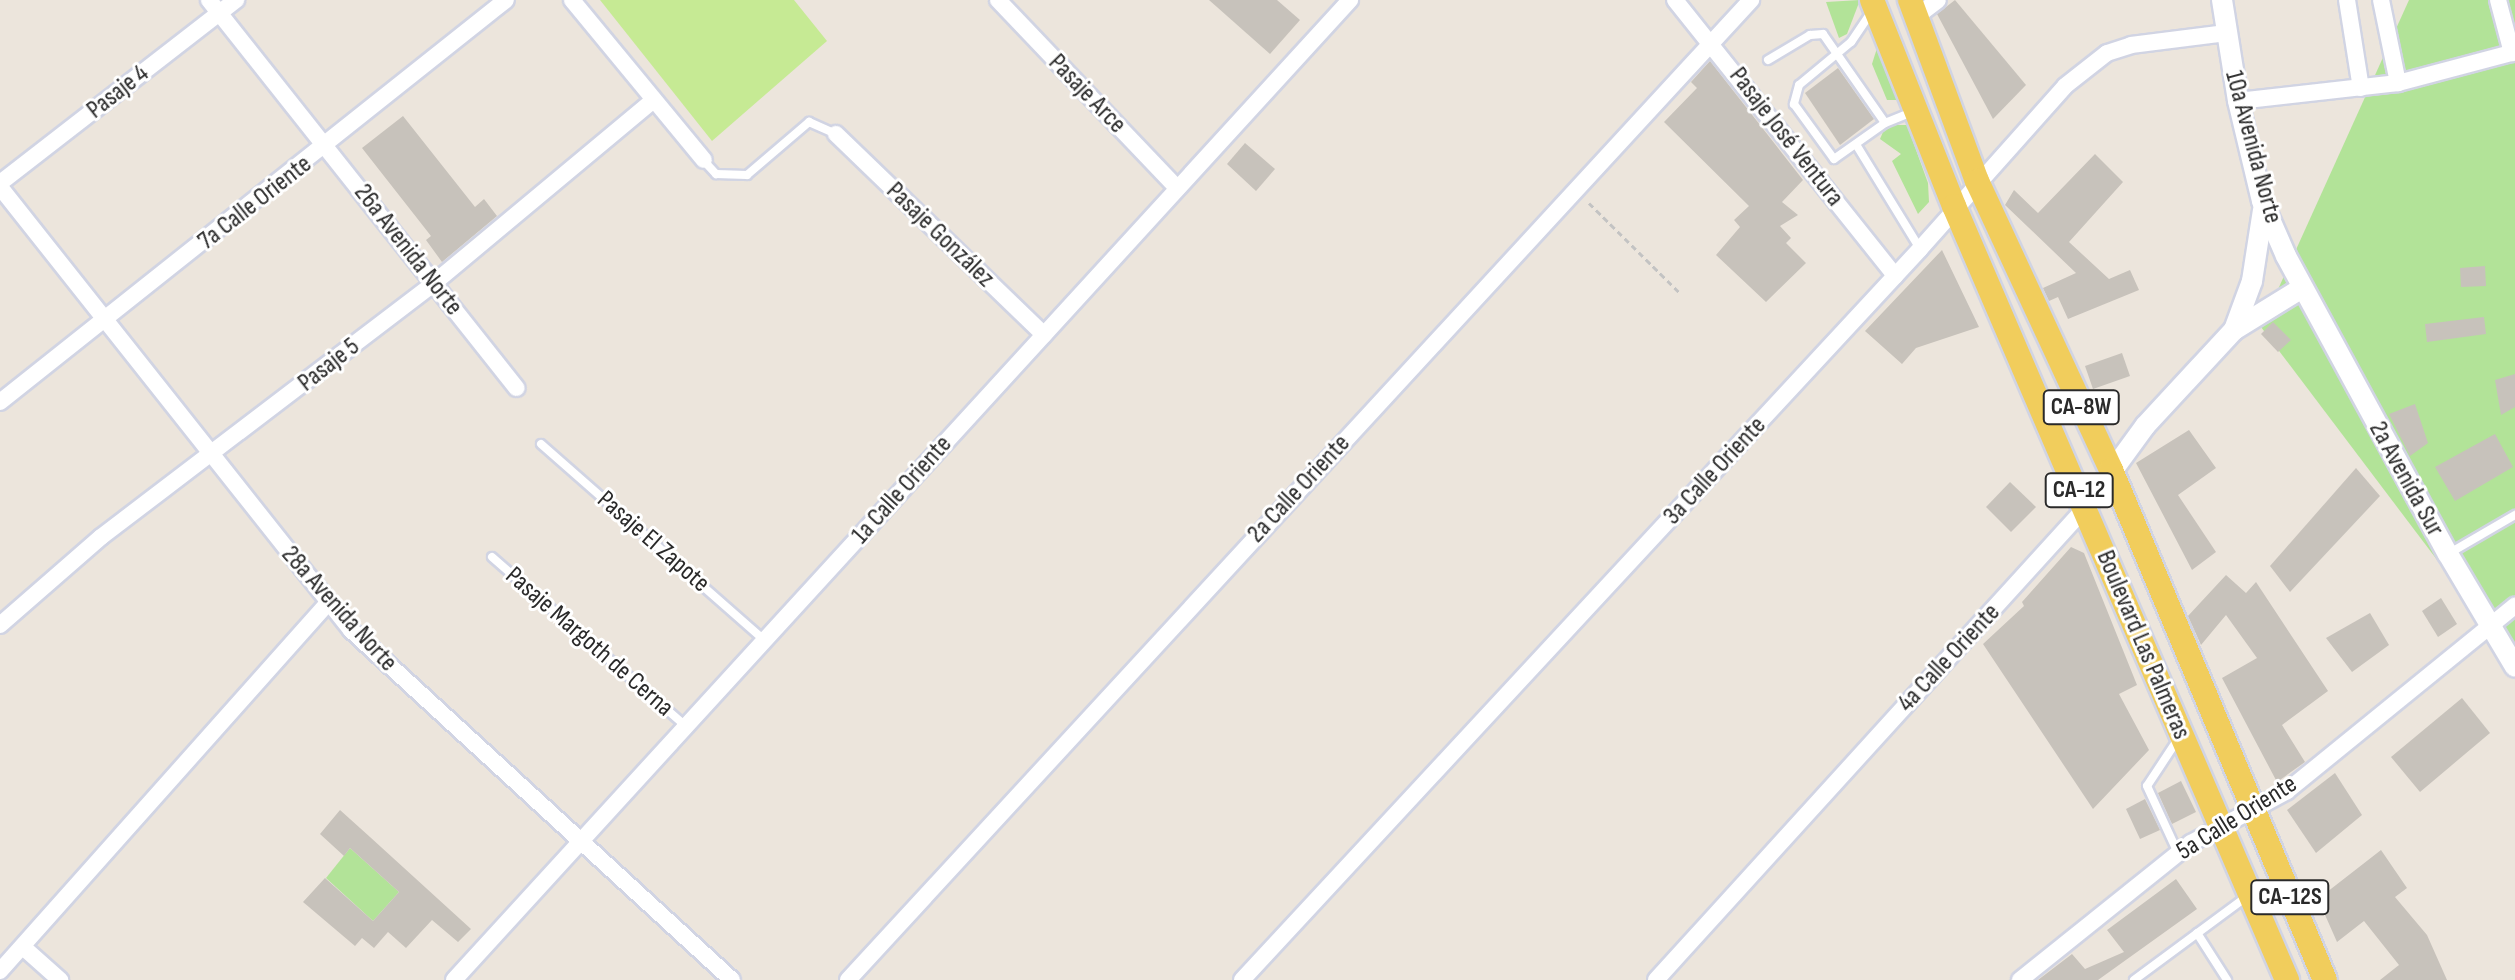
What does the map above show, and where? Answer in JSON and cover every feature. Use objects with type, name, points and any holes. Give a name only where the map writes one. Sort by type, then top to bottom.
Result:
[{"type":"main road","name":"Boulevard Las Palmeras","points":[[1873,3],[1954,206],[2287,980]]},
{"type":"main road","name":"CA-8W","points":[[1913,8],[1977,181],[2111,470],[2254,813]]},
{"type":"main road","name":"CA-12S","points":[[2254,813],[2325,980]]},
{"type":"street","name":"Pasaje 4","points":[[0,185],[214,7],[236,0]]},
{"type":"street","name":"7a Calle Oriente","points":[[0,402],[327,147],[506,0]]},
{"type":"street","points":[[572,0],[704,160]]},
{"type":"street","name":"Pasaje Arce","points":[[998,0],[1177,188]]},
{"type":"street","name":"1a Calle Oriente","points":[[454,980],[1350,0]]},
{"type":"street","name":"Pasaje José Ventura","points":[[1675,0],[1895,276]]},
{"type":"street","name":"2a Calle Oriente","points":[[848,980],[1751,0]]},
{"type":"street","points":[[1913,8],[1938,0]]},
{"type":"street","name":"10a Avenida Norte","points":[[2222,0],[2238,101],[2262,201],[2302,288]]},
{"type":"street","points":[[2347,0],[2361,88]]},
{"type":"street","points":[[2381,0],[2398,83]]},
{"type":"street","points":[[2238,101],[2398,83],[2514,52],[2498,0]]},
{"type":"street","name":"26a Avenida Norte","points":[[214,7],[517,388]]},
{"type":"street","name":"3a Calle Oriente","points":[[1242,980],[1920,249],[1954,206],[2065,86],[2107,53],[2131,45],[2226,33]]},
{"type":"street","name":"Pasaje 5","points":[[0,625],[101,537],[210,457],[434,283],[654,100]]},
{"type":"street","name":"Pasaje González","points":[[836,134],[1044,335]]},
{"type":"street","name":"28a Avenida Norte","points":[[0,185],[327,604],[580,844],[732,980]]},
{"type":"street","name":"4a Calle Oriente","points":[[2234,330],[2252,281],[2262,201]]},
{"type":"street","name":"4a Calle Oriente","points":[[1656,980],[2086,507],[2111,470],[2234,330],[2302,288]]},
{"type":"street","name":"2a Avenida Sur","points":[[2302,288],[2448,554],[2515,667]]},
{"type":"street","points":[[0,971],[327,604]]},
{"type":"street","name":"5a Calle Oriente","points":[[2020,980],[2218,824],[2254,813],[2515,606]]},
{"type":"street","points":[[23,947],[60,980]]},
{"type":"lane","points":[[1873,3],[1840,53],[1799,85],[1794,104],[1834,159],[1857,146],[1885,123],[1915,110]]},
{"type":"lane","points":[[1768,60],[1810,35],[1823,34],[1840,53],[1885,123]]},
{"type":"lane","points":[[704,160],[716,174],[747,175],[809,122],[836,134]]},
{"type":"lane","points":[[1857,146],[1920,249]]},
{"type":"lane","name":"Pasaje El Zapote","points":[[541,444],[765,641]]},
{"type":"lane","points":[[2448,554],[2515,515]]},
{"type":"lane","name":"Pasaje Margoth de Cerna","points":[[492,557],[686,727]]},
{"type":"lane","points":[[2178,853],[2147,786],[2180,735]]},
{"type":"lane","points":[[2134,980],[2250,894]]},
{"type":"lane","points":[[2197,933],[2227,980]]},
{"type":"path","points":[[1574,189],[1681,294]]},
{"type":"green space","points":[[600,0],[794,0],[827,41],[712,141]]},
{"type":"green space","points":[[1860,0],[1847,34],[1839,38],[1826,2]]},
{"type":"green space","points":[[2409,0],[2515,0],[2515,663],[2261,327]]},
{"type":"green space","points":[[1878,45],[1898,100],[1887,100],[1872,64]]},
{"type":"green space","points":[[1886,125],[1907,125],[1928,183],[1929,202],[1918,214],[1892,161],[1901,154],[1880,139]]},
{"type":"green space","points":[[350,848],[399,892],[373,921],[326,878]]},
{"type":"building","points":[[1209,0],[1277,0],[1300,20],[1270,54]]},
{"type":"building","points":[[1955,0],[2026,85],[1993,119],[1937,14]]},
{"type":"building","points":[[1710,61],[1803,180],[1782,202],[1798,215],[1780,226],[1791,238],[1786,243],[1806,263],[1766,302],[1716,255],[1740,227],[1734,220],[1749,206],[1664,122],[1697,88],[1691,82]]},
{"type":"building","points":[[1838,68],[1874,119],[1840,145],[1805,93]]},
{"type":"building","points":[[403,116],[475,207],[484,199],[497,216],[442,262],[426,240],[431,236],[362,148]]},
{"type":"building","points":[[1245,143],[1275,169],[1256,191],[1227,164]]},
{"type":"building","points":[[2095,154],[2123,182],[2069,242],[2109,279],[2130,270],[2139,290],[2068,319],[2058,297],[2049,301],[2043,288],[2076,273],[2005,205],[2014,190],[2038,213]]},
{"type":"building","points":[[1942,250],[1979,327],[1916,348],[1902,364],[1865,331]]},
{"type":"building","points":[[2485,266],[2486,286],[2461,287],[2460,268]]},
{"type":"building","points":[[2484,317],[2486,334],[2427,342],[2425,324]]},
{"type":"building","points":[[2273,322],[2291,340],[2278,352],[2261,334]]},
{"type":"building","points":[[2122,353],[2130,376],[2093,389],[2085,366]]},
{"type":"building","points":[[2515,374],[2515,407],[2501,415],[2495,380]]},
{"type":"building","points":[[2415,404],[2428,443],[2410,456],[2389,414]]},
{"type":"building","points":[[2189,430],[2216,468],[2178,495],[2216,552],[2192,570],[2136,463]]},
{"type":"building","points":[[2495,434],[2513,467],[2455,501],[2435,467]]},
{"type":"building","points":[[2356,468],[2380,496],[2290,592],[2270,566]]},
{"type":"building","points":[[2010,482],[2036,507],[2011,532],[1986,507]]},
{"type":"building","points":[[2071,547],[2084,553],[2137,685],[2119,694],[2149,750],[2093,809],[1983,644],[2024,606],[2022,602]]},
{"type":"building","points":[[2226,575],[2246,593],[2256,582],[2328,691],[2282,725],[2305,762],[2277,782],[2222,678],[2257,658],[2226,615],[2201,645],[2188,616]]},
{"type":"building","points":[[2441,598],[2457,624],[2438,637],[2422,611]]},
{"type":"building","points":[[2370,613],[2389,645],[2352,672],[2326,638]]},
{"type":"building","points":[[2462,698],[2490,733],[2420,792],[2391,757]]},
{"type":"building","points":[[2335,773],[2362,815],[2316,853],[2287,810]]},
{"type":"building","points":[[2181,781],[2196,812],[2172,824],[2158,793]]},
{"type":"building","points":[[2145,799],[2160,830],[2140,839],[2126,809]]},
{"type":"building","points":[[340,810],[471,929],[458,942],[432,920],[406,948],[388,932],[374,948],[362,938],[355,946],[303,902],[325,878],[373,921],[399,892],[350,848],[344,856],[320,834]]},
{"type":"building","points":[[2381,850],[2407,888],[2395,897],[2427,935],[2447,980],[2380,980],[2399,965],[2364,921],[2337,942],[2318,899]]},
{"type":"building","points":[[2176,879],[2197,909],[2098,980],[2038,980],[2072,954],[2085,969],[2124,952],[2107,930]]}]
